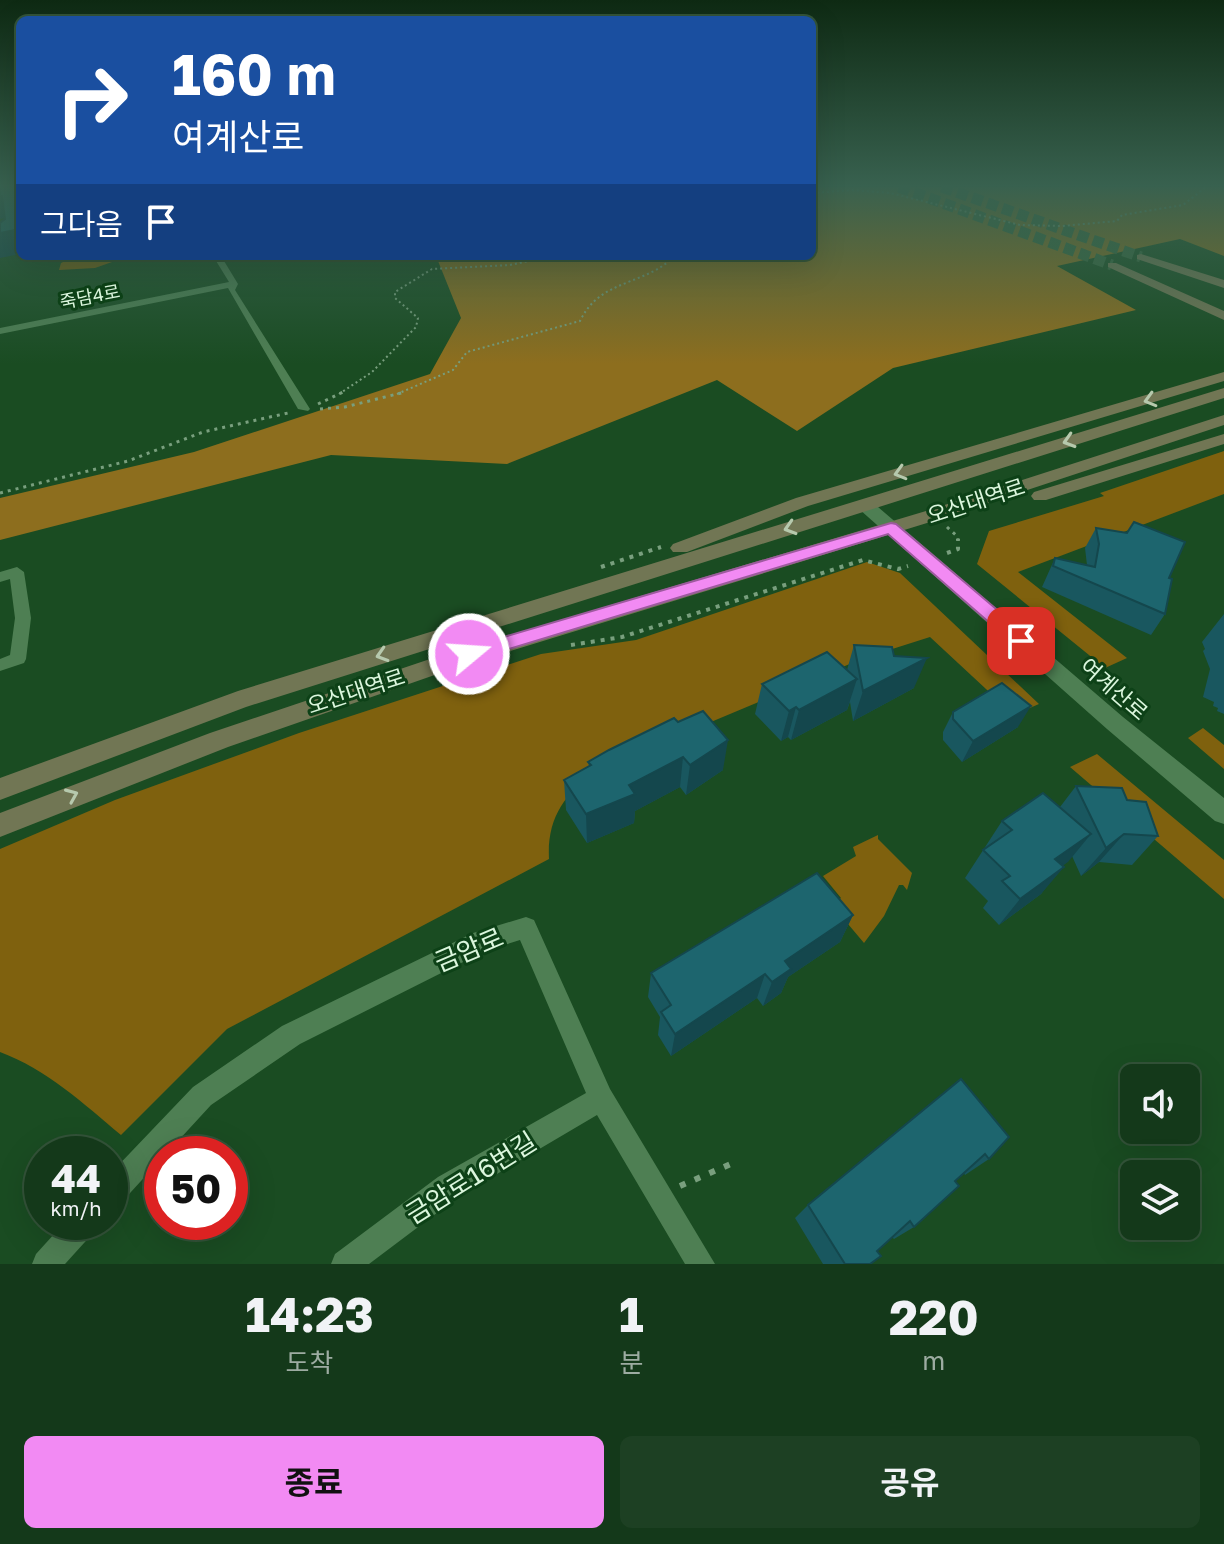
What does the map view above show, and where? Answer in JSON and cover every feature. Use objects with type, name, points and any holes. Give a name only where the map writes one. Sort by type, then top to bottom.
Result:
[{"type":"main road","points":[[1141,257],[1224,282]]},
{"type":"main road","points":[[1224,306],[1112,265],[1224,316]]},
{"type":"main road","points":[[507,616],[802,502],[1224,376]]},
{"type":"main road","name":"오산대역로","points":[[0,789],[171,723],[1224,393]]},
{"type":"main road","name":"오산대역로","points":[[0,825],[159,760],[320,703],[582,618],[891,528],[1224,420]]},
{"type":"main road","points":[[932,515],[1024,501],[1224,439]]},
{"type":"street","points":[[219,260],[234,284],[231,290],[304,409]]},
{"type":"street","name":"죽담4로","points":[[0,331],[234,284]]},
{"type":"street","name":"여계산로","points":[[865,505],[1115,723],[1224,813]]},
{"type":"street","points":[[0,577],[17,572],[23,618],[18,659],[0,665]]},
{"type":"street","name":"금암로","points":[[128,1175],[202,1096],[291,1035],[481,941],[526,928],[601,1098],[701,1264]]},
{"type":"street","name":"금암로16번길","points":[[345,1264],[448,1187],[601,1098]]},
{"type":"street","points":[[46,1264],[68,1240]]},
{"type":"path","points":[[0,493],[128,461],[222,427],[304,409],[339,397],[358,384],[416,327],[418,318],[395,298],[395,292],[436,268],[510,265],[533,260]]},
{"type":"path","points":[[304,409],[345,407],[407,392],[428,379],[453,370],[467,352],[580,321],[585,306],[608,286],[630,282],[640,275],[658,270],[671,260]]},
{"type":"path","points":[[958,537],[958,549]]},
{"type":"path","points":[[560,647],[622,637],[863,560],[898,569]]},
{"type":"path","points":[[660,1195],[733,1163]]},
{"type":"shaded area","points":[[816,246],[1148,246],[1057,266],[1136,310],[893,368],[797,431],[717,380],[507,464],[331,455],[0,540],[0,498],[194,452],[430,374],[461,318],[438,260],[816,260]]},
{"type":"shaded area","points":[[1198,246],[1224,246],[1224,256]]},
{"type":"shaded area","points":[[68,260],[112,260],[95,268],[59,270],[61,263]]},
{"type":"shaded area","points":[[1224,451],[1224,494],[1018,572],[1127,658],[1105,668],[977,564],[989,531],[1104,496],[1100,493]]},
{"type":"shaded area","points":[[867,562],[900,573],[1039,704],[1014,715],[930,637],[864,658],[594,771],[566,799],[554,820],[549,859],[227,1029],[121,1135],[49,1078],[0,1052],[0,849],[115,800],[299,733],[541,654],[636,640]]},
{"type":"shaded area","points":[[1203,728],[1224,745],[1224,769],[1188,738]]},
{"type":"shaded area","points":[[1097,754],[1224,860],[1224,899],[1070,767]]},
{"type":"shaded area","points":[[878,835],[878,839],[912,873],[907,890],[899,885],[884,916],[864,943],[832,905],[841,898],[823,876],[856,856],[853,847]]},
{"type":"building","points":[[1134,522],[1185,542],[1169,578],[1172,579],[1165,614],[1053,566],[1055,558],[1095,567],[1099,544],[1096,528],[1127,533]]},
{"type":"building","points":[[854,645],[892,647],[894,656],[927,658],[863,691]]},
{"type":"building","points":[[827,652],[857,679],[799,710],[796,707],[789,711],[762,684]]},
{"type":"building","points":[[1002,683],[1031,706],[973,741],[953,719],[953,712]]},
{"type":"building","points":[[703,711],[728,740],[690,765],[683,757],[629,785],[635,794],[586,814],[564,780],[591,765],[588,762],[609,750],[674,718],[678,722]]},
{"type":"building","points":[[1076,786],[1122,788],[1127,800],[1146,802],[1158,836],[1124,834],[1106,848]]},
{"type":"building","points":[[1043,793],[1091,834],[1055,859],[1064,867],[1020,899],[1002,881],[1010,876],[983,850],[1012,830],[1002,821]]},
{"type":"building","points":[[817,873],[853,915],[785,961],[791,969],[772,982],[765,974],[675,1034],[661,1012],[671,1005],[651,973]]},
{"type":"building","points":[[961,1079],[1009,1137],[989,1159],[985,1154],[955,1181],[959,1186],[914,1227],[910,1221],[877,1251],[881,1256],[870,1264],[845,1264],[808,1205]]},
{"type":"tunnel","points":[[1060,246],[1112,265]]},
{"type":"tunnel","points":[[1110,246],[1141,257]]},
{"type":"route","points":[[469,654],[891,528],[1021,641]]}]
